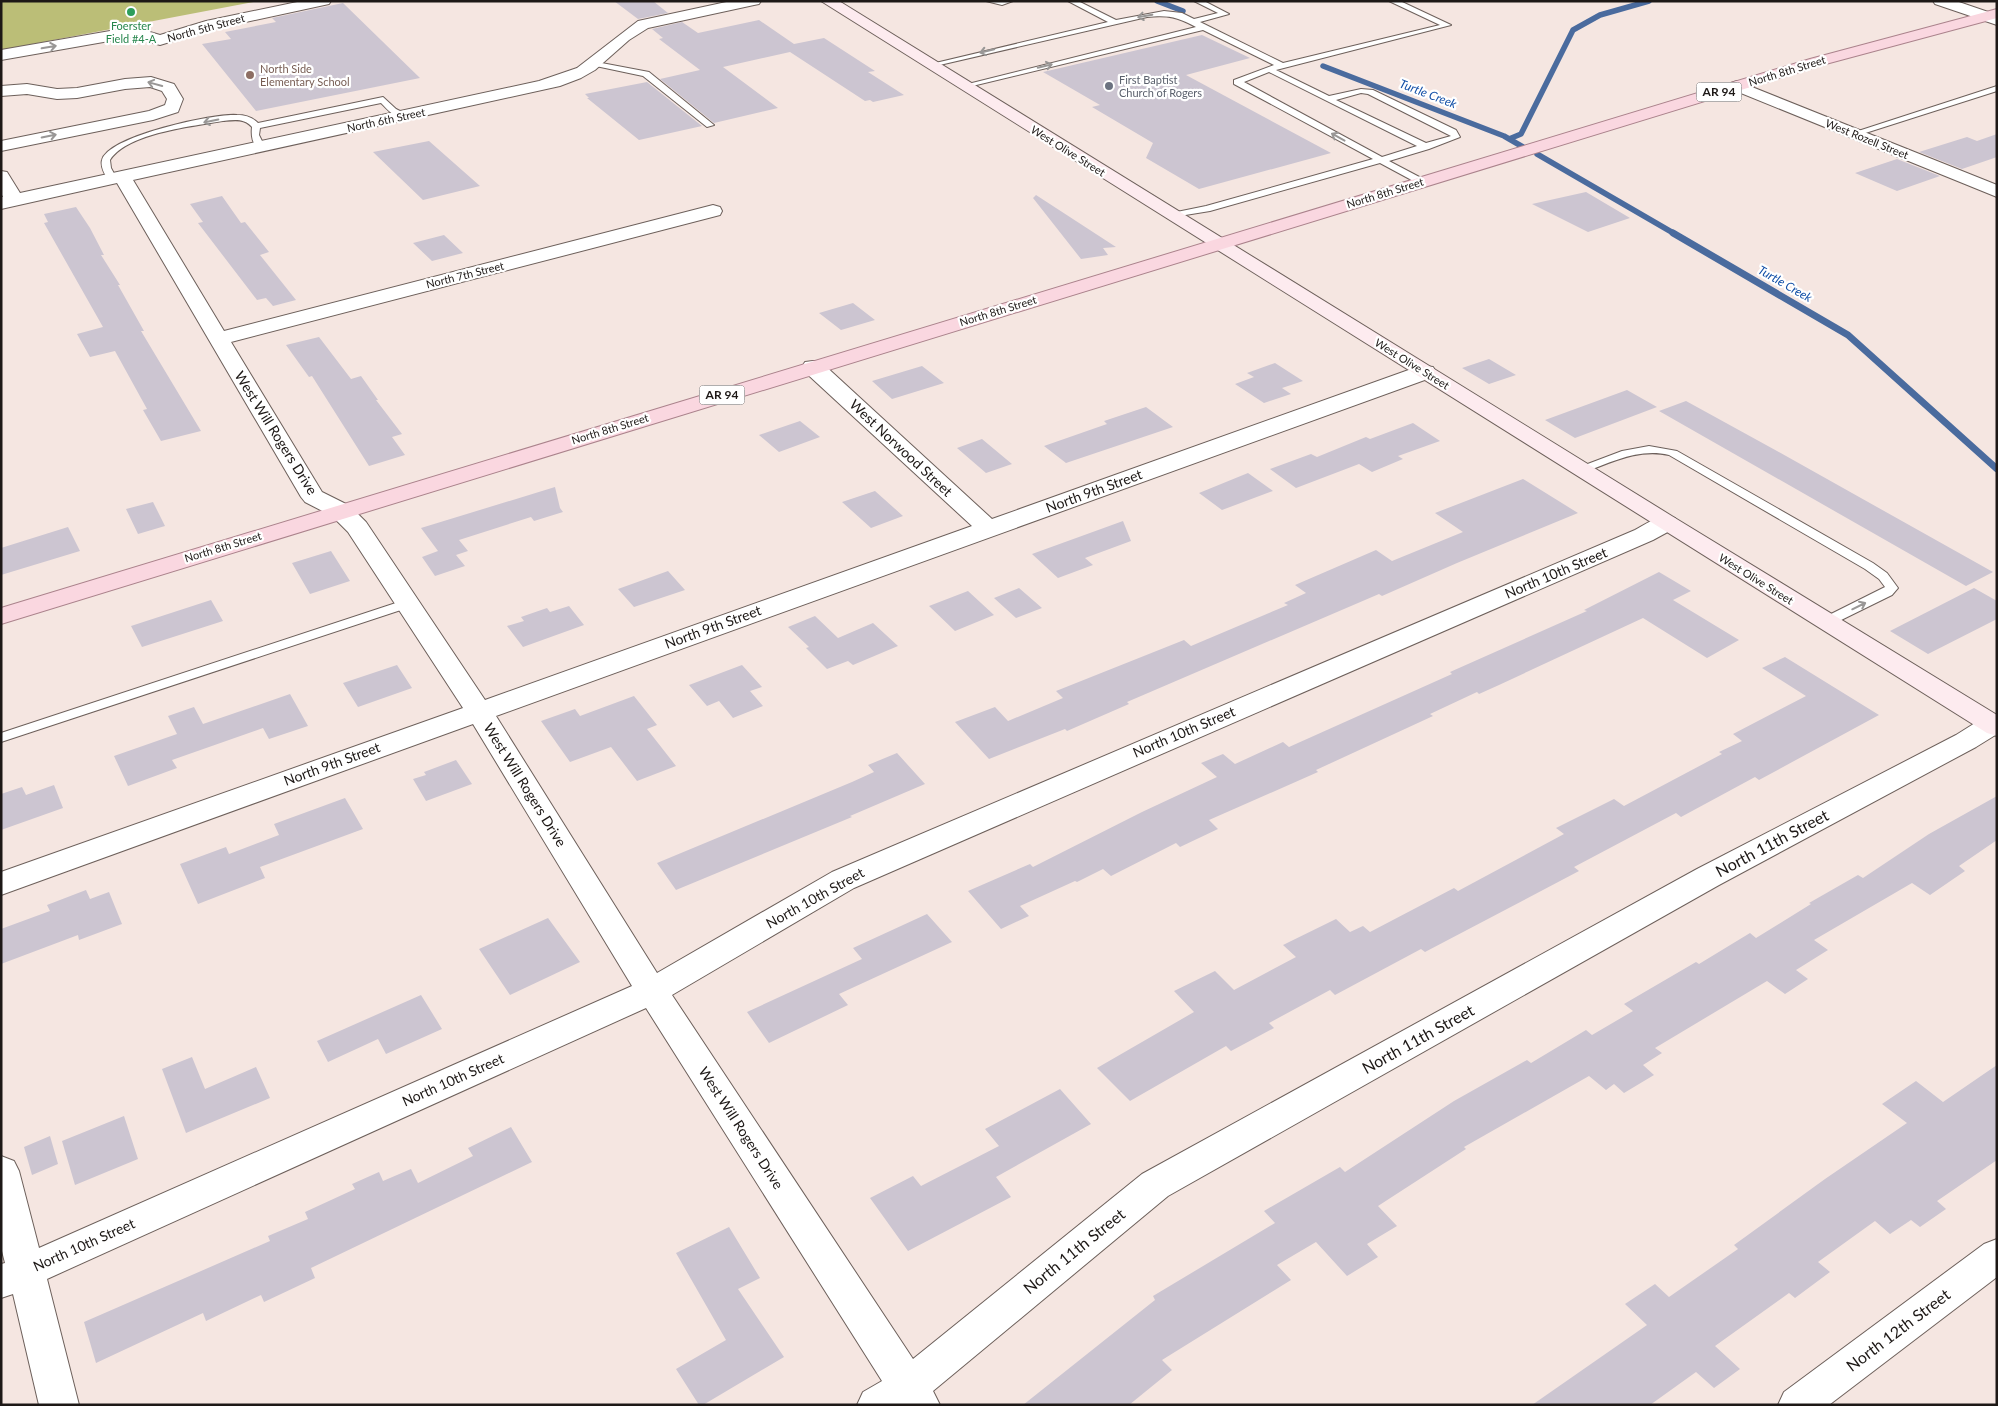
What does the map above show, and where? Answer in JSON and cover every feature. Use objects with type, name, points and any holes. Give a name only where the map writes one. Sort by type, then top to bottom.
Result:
[{"type":"main road","name":"West Olive Street","points":[[828,1],[1170,216],[1995,725]]},
{"type":"main road","name":"North 8th Street","points":[[1,616],[1816,62],[1993,16]]},
{"type":"street","name":"North 5th Street","points":[[1,56],[133,32],[160,40],[206,26],[324,1]]},
{"type":"street","name":"North 6th Street","points":[[7,201],[404,116],[570,78],[594,63],[628,32],[643,24],[754,1]]},
{"type":"street","points":[[1940,1],[1993,16]]},
{"type":"street","points":[[1,91],[27,89],[57,94],[77,93],[125,84],[150,82],[168,88],[176,98],[172,108],[153,115],[1,146]]},
{"type":"street","name":"West Rozell Street","points":[[1737,86],[1853,134],[1993,188]]},
{"type":"street","points":[[1,176],[7,201]]},
{"type":"street","name":"West Will Rogers Drive","points":[[117,178],[218,339],[313,497],[341,511],[357,527],[479,711],[652,991],[914,1396]]},
{"type":"street","name":"North 7th Street","points":[[218,339],[713,211]]},
{"type":"street","name":"West Norwood Street","points":[[813,367],[989,529]]},
{"type":"street","name":"North 9th Street","points":[[1,884],[1425,372]]},
{"type":"street","name":"North 10th Street","points":[[13,1277],[652,991],[843,880],[1644,535],[1666,523]]},
{"type":"street","name":"North 11th Street","points":[[877,1405],[914,1396],[1155,1185],[1708,877],[1995,725]]},
{"type":"street","points":[[1,1172],[13,1277],[59,1405]]},
{"type":"street","name":"North 12th Street","points":[[1798,1405],[1997,1255]]},
{"type":"lane","points":[[990,1],[1002,3],[1009,1]]},
{"type":"lane","points":[[1072,1],[1114,22]]},
{"type":"lane","points":[[1192,22],[1225,14],[1198,1]]},
{"type":"lane","points":[[1393,1],[1447,25],[1282,66],[1237,82],[1422,182]]},
{"type":"lane","points":[[930,65],[1114,22],[1164,13],[1179,16],[1204,27],[1282,66]]},
{"type":"lane","points":[[964,86],[1204,27]]},
{"type":"lane","points":[[594,63],[646,74],[710,125]]},
{"type":"lane","points":[[1268,70],[1426,147]]},
{"type":"lane","points":[[1853,134],[1997,88]]},
{"type":"lane","points":[[1170,216],[1207,209],[1456,137],[1453,132],[1370,92],[1360,90],[1328,99]]},
{"type":"lane","points":[[256,126],[383,100],[393,111],[404,116]]},
{"type":"lane","points":[[117,178],[106,164],[107,157],[116,148],[146,135],[236,117],[250,120],[256,126]]},
{"type":"lane","points":[[256,126],[255,135],[261,147]]},
{"type":"lane","points":[[1581,470],[1643,449],[1662,449],[1673,453],[1869,566],[1883,576],[1892,588],[1826,622]]},
{"type":"lane","points":[[1,738],[408,603]]},
{"type":"green space","points":[[1,1],[259,1],[1,50]]},
{"type":"building","points":[[614,1],[653,1],[668,13],[638,19]]},
{"type":"building","points":[[343,3],[420,78],[256,111],[202,44],[231,39],[225,32],[276,22],[272,18]]},
{"type":"building","points":[[759,20],[794,44],[824,38],[875,71],[868,72],[904,95],[873,102],[870,100],[865,101],[790,52],[723,67],[778,108],[714,123],[660,79],[700,70],[659,39],[663,38],[652,29],[682,22],[698,33]]},
{"type":"building","points":[[1202,35],[1250,58],[1186,75],[1331,153],[1199,189],[1146,158],[1153,143],[1092,107],[1100,105],[1043,72]]},
{"type":"building","points":[[647,82],[702,126],[639,140],[587,98],[589,98],[585,94]]},
{"type":"building","points":[[1997,134],[1997,157],[1962,169],[1919,152],[1967,137],[1977,141]]},
{"type":"building","points":[[429,141],[480,186],[423,200],[373,152]]},
{"type":"building","points":[[1897,159],[1940,176],[1897,191],[1855,173]]},
{"type":"building","points":[[1586,192],[1630,218],[1588,232],[1532,204]]},
{"type":"building","points":[[1036,195],[1116,247],[1103,248],[1108,255],[1081,259],[1033,198]]},
{"type":"building","points":[[222,196],[241,223],[245,222],[269,252],[260,255],[296,300],[273,306],[266,298],[257,300],[198,223],[203,222],[190,204]]},
{"type":"building","points":[[76,207],[90,228],[104,255],[101,255],[120,285],[118,285],[144,331],[141,331],[201,431],[161,441],[143,410],[147,409],[115,351],[90,357],[77,334],[103,327],[44,223],[48,222],[44,214]]},
{"type":"building","points":[[444,235],[463,253],[432,261],[413,243]]},
{"type":"building","points":[[853,303],[875,320],[841,330],[819,313]]},
{"type":"building","points":[[319,337],[351,379],[361,376],[378,400],[376,400],[402,434],[392,437],[405,455],[369,466],[312,376],[309,377],[286,345]]},
{"type":"building","points":[[1489,359],[1516,375],[1489,384],[1462,368]]},
{"type":"building","points":[[1275,363],[1303,381],[1282,388],[1291,394],[1264,403],[1235,384],[1254,377],[1247,373]]},
{"type":"building","points":[[922,366],[944,383],[892,399],[872,381]]},
{"type":"building","points":[[1627,390],[1657,407],[1575,438],[1545,420]]},
{"type":"building","points":[[1686,401],[1993,572],[1966,586],[1659,411]]},
{"type":"building","points":[[1146,407],[1173,427],[1066,463],[1044,446],[1107,424],[1104,421]]},
{"type":"building","points":[[800,421],[820,437],[779,452],[759,435]]},
{"type":"building","points":[[1413,423],[1440,441],[1398,456],[1403,459],[1372,472],[1359,464],[1296,488],[1270,469],[1311,454],[1317,457],[1366,437],[1370,439]]},
{"type":"building","points":[[982,439],[1012,464],[986,473],[957,448]]},
{"type":"building","points":[[1248,473],[1273,491],[1222,510],[1199,493]]},
{"type":"building","points":[[1523,479],[1578,513],[1382,596],[1379,594],[1127,702],[1129,704],[1067,731],[1065,729],[989,759],[955,722],[995,707],[1008,721],[1063,698],[1056,691],[1184,640],[1191,646],[1288,605],[1284,603],[1306,593],[1295,585],[1376,550],[1392,561],[1463,532],[1435,513]]},
{"type":"building","points":[[555,487],[560,508],[563,512],[534,521],[531,517],[459,540],[468,551],[456,555],[465,566],[435,576],[422,557],[438,551],[421,528]]},
{"type":"building","points":[[875,491],[903,516],[871,528],[842,502]]},
{"type":"building","points":[[153,502],[165,526],[138,534],[126,509]]},
{"type":"building","points":[[1123,521],[1131,541],[1085,558],[1093,565],[1058,578],[1032,554]]},
{"type":"building","points":[[68,527],[80,551],[1,575],[1,548]]},
{"type":"building","points":[[331,551],[350,581],[310,594],[292,563]]},
{"type":"building","points":[[668,571],[685,590],[634,607],[618,589]]},
{"type":"building","points":[[1659,572],[1691,591],[1673,600],[1739,640],[1707,658],[1643,618],[1479,694],[1477,692],[1430,714],[1433,716],[1316,770],[1318,772],[1209,820],[1218,829],[1180,847],[1176,843],[1111,876],[1103,869],[1020,906],[1029,916],[1001,929],[968,891],[1030,864],[1033,867],[1142,812],[1217,777],[1201,763],[1223,754],[1235,764],[1283,742],[1289,747],[1587,611],[1584,610]]},
{"type":"building","points":[[1019,588],[1042,608],[1016,618],[994,598]]},
{"type":"building","points":[[1974,588],[1997,601],[1997,619],[1928,654],[1890,631]]},
{"type":"building","points":[[968,591],[994,615],[955,631],[929,606]]},
{"type":"building","points":[[211,600],[223,621],[142,647],[131,626]]},
{"type":"building","points":[[569,606],[584,625],[523,647],[507,626],[524,621],[521,617],[547,608],[550,612]]},
{"type":"building","points":[[815,616],[838,638],[873,623],[898,646],[853,665],[848,661],[827,669],[806,648],[809,647],[788,627]]},
{"type":"building","points":[[1785,657],[1879,715],[1759,780],[1755,777],[1681,817],[1676,813],[1574,867],[1579,871],[1425,952],[1421,949],[1335,995],[1330,990],[1269,1023],[1274,1028],[1231,1051],[1226,1046],[1130,1101],[1097,1068],[1194,1012],[1174,991],[1215,971],[1234,990],[1296,957],[1283,945],[1336,919],[1350,932],[1363,926],[1370,932],[1454,888],[1458,891],[1564,834],[1556,828],[1614,799],[1624,806],[1722,754],[1719,752],[1742,741],[1733,734],[1806,696],[1762,668]]},
{"type":"building","points":[[397,665],[412,688],[358,707],[343,683]]},
{"type":"building","points":[[742,665],[762,687],[750,691],[763,706],[733,718],[719,701],[707,706],[689,685]]},
{"type":"building","points":[[290,694],[308,726],[269,739],[263,728],[172,760],[177,768],[128,786],[114,756],[177,734],[168,716],[194,707],[203,724]]},
{"type":"building","points":[[634,696],[657,725],[647,729],[676,766],[637,781],[611,747],[570,762],[541,721],[575,709],[580,716]]},
{"type":"building","points":[[897,753],[925,784],[850,816],[852,817],[676,890],[657,863],[874,772],[868,765]]},
{"type":"building","points":[[456,760],[472,784],[426,801],[413,779],[426,775],[424,772]]},
{"type":"building","points":[[54,785],[63,808],[1,830],[1,794],[22,787],[26,795]]},
{"type":"building","points":[[1997,796],[1997,840],[1959,866],[1965,871],[1930,895],[1912,883],[1814,940],[1828,950],[1796,970],[1808,979],[1785,994],[1767,981],[1655,1048],[1662,1053],[1643,1065],[1654,1075],[1624,1093],[1614,1084],[1606,1090],[1589,1076],[1464,1147],[1466,1149],[1378,1206],[1397,1226],[1367,1244],[1378,1257],[1347,1276],[1316,1242],[1277,1265],[1291,1280],[1162,1360],[1172,1370],[1129,1405],[1023,1405],[1155,1300],[1153,1296],[1275,1223],[1264,1211],[1340,1167],[1345,1172],[1454,1101],[1527,1060],[1531,1063],[1586,1030],[1592,1035],[1633,1011],[1624,1004],[1696,962],[1699,964],[1750,933],[1756,938],[1811,904],[1809,903],[1858,875],[1863,878],[1929,834]]},
{"type":"building","points":[[345,798],[363,829],[260,867],[265,878],[198,904],[180,864],[226,847],[229,854],[279,835],[274,824]]},
{"type":"building","points":[[86,890],[90,899],[109,892],[122,924],[79,940],[78,935],[1,964],[1,929],[50,911],[47,905]]},
{"type":"building","points":[[927,914],[952,942],[839,994],[848,1005],[769,1043],[747,1012],[862,959],[853,948]]},
{"type":"building","points":[[548,918],[580,962],[510,995],[479,949]]},
{"type":"building","points":[[421,995],[442,1029],[386,1054],[378,1039],[328,1062],[317,1041]]},
{"type":"building","points":[[192,1057],[205,1089],[256,1067],[270,1098],[186,1133],[162,1069]]},
{"type":"building","points":[[1997,1065],[1997,1160],[1937,1201],[1946,1209],[1920,1227],[1911,1220],[1890,1234],[1875,1221],[1818,1262],[1830,1272],[1795,1298],[1789,1293],[1715,1346],[1740,1369],[1714,1388],[1696,1372],[1650,1405],[1532,1405],[1647,1325],[1625,1304],[1655,1284],[1669,1297],[1738,1249],[1734,1245],[1907,1123],[1882,1104],[1916,1081],[1943,1102]]},
{"type":"building","points":[[1060,1089],[1091,1124],[996,1177],[1011,1197],[908,1251],[870,1198],[913,1176],[921,1186],[999,1146],[985,1129]]},
{"type":"building","points":[[124,1116],[138,1159],[75,1185],[62,1141]]},
{"type":"building","points":[[511,1127],[532,1162],[311,1268],[315,1278],[264,1302],[261,1295],[206,1321],[203,1313],[96,1363],[84,1322],[270,1241],[268,1236],[308,1219],[305,1212],[355,1189],[352,1184],[379,1172],[383,1181],[411,1169],[418,1183],[473,1156],[468,1148]]},
{"type":"building","points":[[50,1136],[58,1164],[32,1175],[24,1147]]},
{"type":"building","points":[[729,1227],[760,1278],[738,1289],[784,1357],[703,1405],[699,1405],[676,1369],[726,1340],[676,1253]]},
{"type":"waterway","name":"Turtle Creek","points":[[1157,1],[1183,11]]},
{"type":"waterway","points":[[1509,139],[1521,134],[1573,30],[1600,15],[1649,1]]},
{"type":"waterway","name":"Turtle Creek","points":[[1323,66],[1509,139]]},
{"type":"waterway","name":"Turtle Creek","points":[[1509,139],[1523,147]]},
{"type":"waterway","name":"Turtle Creek","points":[[1537,154],[1675,234]]},
{"type":"waterway","name":"Turtle Creek","points":[[1673,233],[1848,335],[1997,469]]},
{"type":"place","name":"Foerster Field #4-A","points":[[131,12]]},
{"type":"place","name":"North Side Elementary School","points":[[250,75]]},
{"type":"place","name":"First Baptist Church of Rogers","points":[[1109,86]]}]
